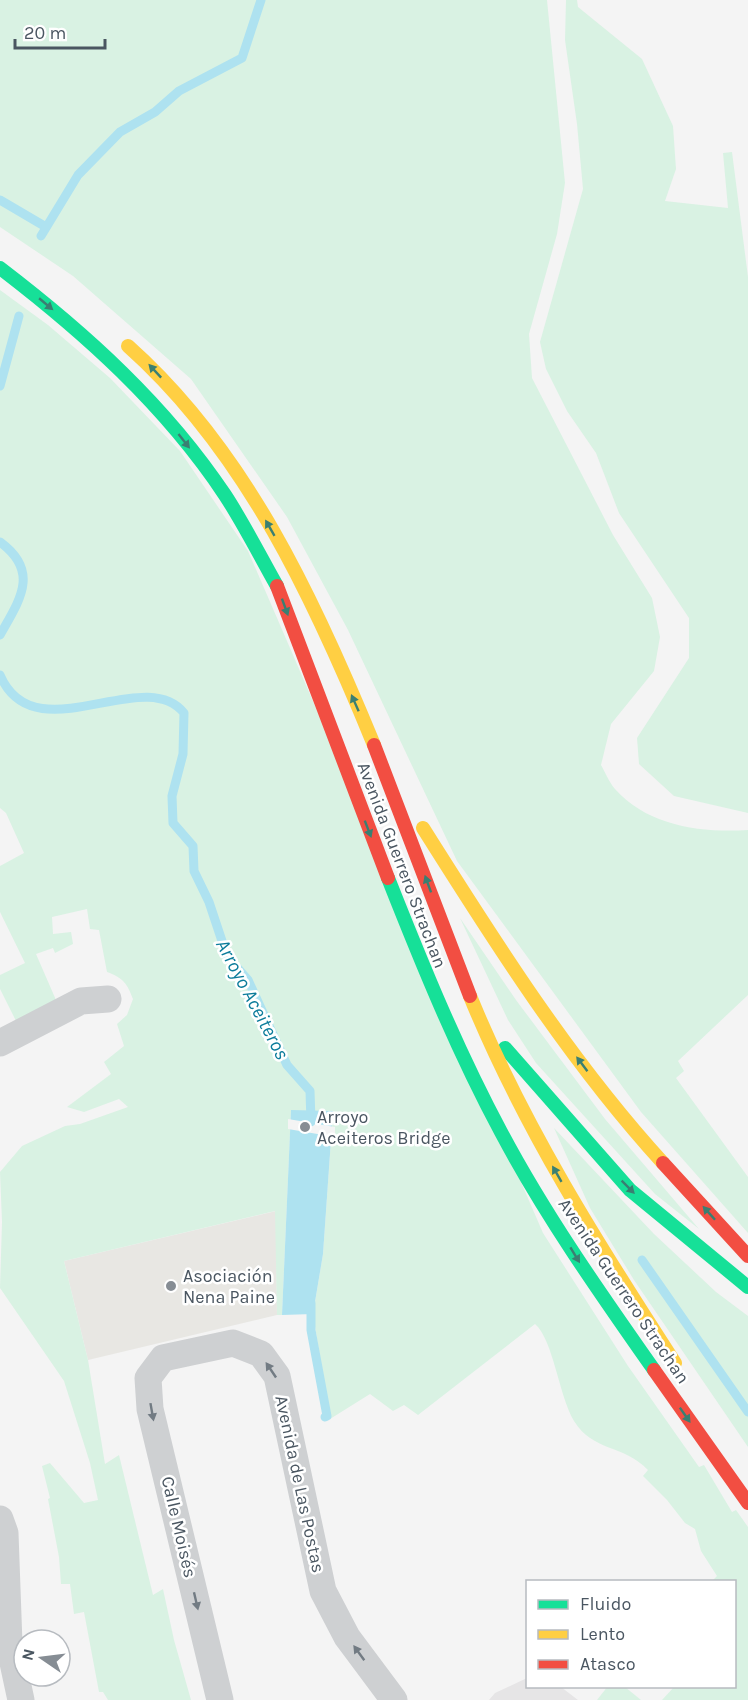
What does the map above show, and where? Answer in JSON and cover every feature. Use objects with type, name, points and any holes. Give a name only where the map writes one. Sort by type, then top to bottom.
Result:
[{"type":"main road","name":"Avenida Guerrero Strachan","points":[[0,268],[42,300],[133,380],[181,436],[225,495],[278,587],[344,766],[429,983],[501,1133],[587,1275],[748,1503]]},
{"type":"main road","name":"Avenida Guerrero Strachan","points":[[117,336],[143,358],[195,414],[242,479],[300,579],[377,751],[479,1017],[524,1117],[608,1261],[680,1370]]},
{"type":"main road","points":[[377,751],[520,982],[632,1129],[748,1256]]},
{"type":"main road","points":[[344,766],[378,819],[443,980],[479,1017],[630,1190],[748,1287]]},
{"type":"street","points":[[0,1043],[81,1001],[108,999]]},
{"type":"street","name":"Avenida de Las Postas","points":[[163,1358],[232,1343],[261,1354],[277,1376],[323,1591],[347,1637],[394,1700]]},
{"type":"street","name":"Calle Moisés","points":[[163,1358],[148,1378],[150,1409],[220,1700]]},
{"type":"street","points":[[0,1519],[5,1533],[9,1644],[21,1700]]},
{"type":"shaded area","points":[[276,1211],[277,1315],[88,1360],[64,1261]]},
{"type":"shaded area","points":[[526,1678],[526,1688],[562,1688],[578,1700],[489,1700],[495,1693]]},
{"type":"green space","points":[[0,0],[547,0],[565,183],[557,234],[529,334],[532,378],[613,535],[652,598],[660,637],[654,671],[611,724],[601,765],[613,786],[628,802],[659,819],[694,828],[748,830],[748,995],[678,1061],[684,1071],[676,1078],[748,1177],[748,1233],[641,1112],[457,861],[348,630],[287,517],[191,379],[73,276],[0,227]]},
{"type":"green space","points":[[566,0],[577,0],[578,7],[642,59],[673,126],[676,169],[665,201],[728,208],[723,153],[732,152],[748,277],[748,813],[674,796],[639,764],[637,738],[689,658],[689,618],[619,513],[596,453],[567,411],[546,369],[540,342],[583,189],[577,124],[565,40]]},
{"type":"green space","points":[[0,290],[48,325],[110,378],[180,451],[248,551],[543,1233],[628,1366],[699,1467],[704,1465],[732,1512],[736,1510],[748,1527],[748,1700],[662,1700],[673,1688],[736,1688],[736,1580],[713,1580],[717,1576],[701,1551],[695,1529],[685,1523],[667,1500],[643,1476],[648,1470],[629,1456],[590,1438],[574,1421],[547,1342],[535,1324],[418,1415],[404,1405],[393,1411],[370,1394],[330,1419],[313,1314],[323,1254],[333,1111],[291,1111],[282,1315],[277,1315],[275,1211],[64,1261],[88,1360],[105,1464],[119,1455],[153,1595],[163,1589],[174,1640],[191,1700],[108,1700],[103,1692],[99,1692],[84,1612],[74,1614],[70,1584],[61,1584],[59,1557],[48,1499],[50,1498],[42,1466],[50,1463],[84,1503],[98,1500],[90,1463],[64,1381],[0,1288],[2,1222],[0,1172],[22,1146],[65,1126],[80,1124],[128,1107],[119,1099],[84,1112],[67,1107],[111,1074],[104,1062],[124,1046],[117,1024],[127,1015],[133,999],[124,982],[107,972],[99,930],[90,929],[87,909],[52,917],[53,934],[71,932],[73,944],[55,953],[53,948],[36,954],[56,1000],[16,1021],[0,989],[0,975],[25,963],[0,912],[0,866],[24,853],[6,813],[0,808]]},
{"type":"green space","points":[[460,918],[516,1000],[605,1119],[699,1229],[655,1194],[536,1063],[508,1020]]},
{"type":"green space","points":[[554,1128],[654,1234],[716,1292],[748,1316],[748,1447],[634,1280],[590,1208]]},
{"type":"green space","points":[[606,1688],[626,1688],[641,1700],[597,1700]]},
{"type":"water","points":[[291,1110],[333,1111],[323,1254],[313,1314],[282,1315]]},
{"type":"pier","points":[[288,1119],[335,1127],[335,1137],[288,1129]]},
{"type":"waterway","points":[[41,236],[78,175],[120,132],[155,112],[179,91],[242,58],[261,0]]},
{"type":"waterway","points":[[0,200],[46,227]]},
{"type":"waterway","points":[[0,386],[19,316]]},
{"type":"waterway","name":"Arroyo Aceiteros","points":[[0,542],[13,553],[20,564],[23,576],[19,599],[0,635]]},
{"type":"waterway","name":"Arroyo Aceiteros","points":[[0,675],[16,698],[37,708],[63,709],[143,697],[166,700],[184,713],[183,754],[172,796],[173,823],[193,846],[194,871],[209,902],[227,956],[248,980],[287,1065],[310,1091],[311,1122]]},
{"type":"waterway","points":[[642,1260],[748,1412]]},
{"type":"waterway","points":[[311,1303],[311,1330],[327,1416],[325,1417]]},
{"type":"traffic: fast","points":[[0,268],[63,318],[150,401],[202,462],[225,495],[277,586]]},
{"type":"traffic: fast","points":[[388,878],[455,1038],[501,1132],[593,1283],[654,1370]]},
{"type":"traffic: fast","points":[[505,1048],[630,1190],[748,1287]]},
{"type":"traffic: slow","points":[[128,346],[170,387],[208,432],[242,480],[301,583],[374,745]]},
{"type":"traffic: slow","points":[[423,828],[506,958],[565,1043],[663,1163]]},
{"type":"traffic: slow","points":[[470,996],[538,1138],[618,1275],[675,1363]]},
{"type":"traffic: jam","points":[[277,586],[388,878]]},
{"type":"traffic: jam","points":[[374,745],[470,996]]},
{"type":"traffic: jam","points":[[663,1163],[748,1256]]},
{"type":"traffic: jam","points":[[654,1370],[748,1503]]},
{"type":"place","name":"Arroyo Aceiteros Bridge","points":[[305,1127]]},
{"type":"place","name":"Asociación Nena Paine","points":[[171,1286]]}]
